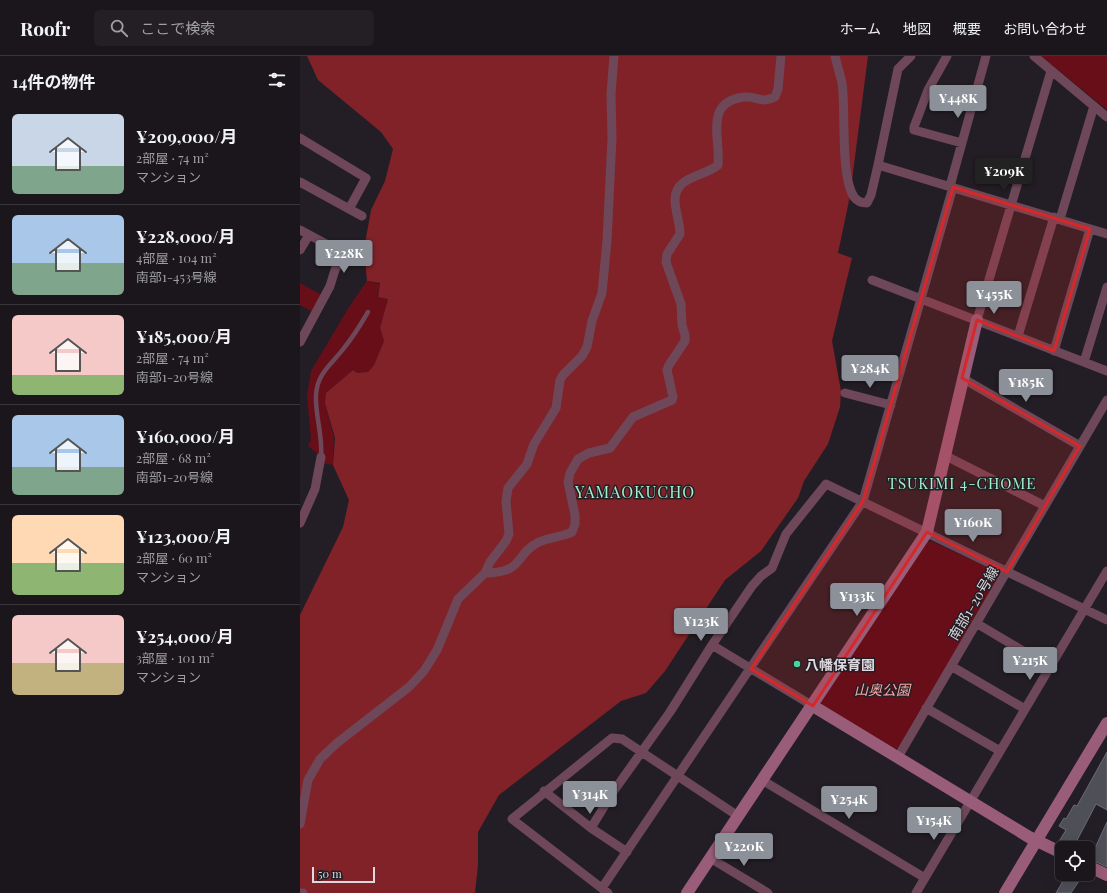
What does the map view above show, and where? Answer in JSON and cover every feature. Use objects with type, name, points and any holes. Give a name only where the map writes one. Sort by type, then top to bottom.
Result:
[{"type":"street","points":[[300,824],[308,780],[320,759],[337,743],[409,687],[424,671],[437,650],[458,599],[485,573],[490,562],[506,541],[509,534],[506,501],[508,488],[527,464],[534,444],[556,408],[560,380],[563,374],[582,356],[587,347],[592,321],[602,293],[610,184],[611,94],[614,56]]},
{"type":"street","points":[[485,573],[509,570],[540,542],[572,532],[576,524],[568,482],[570,473],[578,459],[589,453],[610,448],[633,417],[672,400],[673,397],[667,370],[685,341],[682,325],[681,304],[666,262],[667,254],[680,234],[675,200],[676,193],[681,184],[718,165],[716,122],[721,108],[729,102],[739,98],[747,97],[766,101],[775,97],[778,89],[781,56]]},
{"type":"street","points":[[834,56],[842,83],[846,158],[850,186],[854,197],[861,203],[867,203],[871,195],[898,69],[911,56]]},
{"type":"street","points":[[947,56],[928,90],[914,130],[962,143]]},
{"type":"street","points":[[738,816],[678,776],[643,752],[622,739],[612,738],[565,777],[544,791],[512,819],[605,890],[627,852],[678,776],[751,669],[863,501],[952,187],[962,143],[986,56]]},
{"type":"street","points":[[1034,56],[1107,117]]},
{"type":"street","points":[[687,893],[813,706],[927,532],[962,378],[977,320],[1051,71]]},
{"type":"street","points":[[1018,336],[1094,106]]},
{"type":"street","points":[[300,138],[366,178],[349,209]]},
{"type":"street","points":[[878,165],[1107,234]]},
{"type":"street","points":[[300,182],[362,216]]},
{"type":"street","points":[[1054,350],[1090,229]]},
{"type":"street","points":[[300,230],[343,254],[334,270],[330,286],[300,342]]},
{"type":"street","points":[[300,250],[309,235]]},
{"type":"street","points":[[872,280],[1107,371]]},
{"type":"street","points":[[1084,362],[1107,288]]},
{"type":"street","points":[[962,378],[1080,446]]},
{"type":"street","points":[[845,393],[891,405]]},
{"type":"street","name":"南部1-20号線","points":[[898,757],[1107,400]]},
{"type":"street","points":[[944,455],[1045,506]]},
{"type":"street","points":[[300,523],[315,489],[321,456]]},
{"type":"street","points":[[591,828],[613,792],[643,752],[752,586],[761,576],[772,568],[786,534],[826,484],[1107,620]]},
{"type":"street","points":[[916,893],[1107,571]]},
{"type":"street","points":[[976,623],[1050,667]]},
{"type":"street","points":[[712,645],[1036,841],[1055,850]]},
{"type":"street","points":[[951,666],[1025,709]]},
{"type":"street","points":[[926,708],[1000,751]]},
{"type":"street","points":[[1005,893],[1107,722]]},
{"type":"street","points":[[762,780],[925,878]]},
{"type":"street","points":[[544,791],[591,828],[627,852]]},
{"type":"street","points":[[710,858],[768,893]]},
{"type":"street","points":[[1095,869],[1107,875]]},
{"type":"lane","points":[[321,456],[322,436],[316,397],[319,383],[325,368],[343,350],[368,312]]},
{"type":"highlighted area","points":[[953,187],[1090,229],[1054,351],[977,320],[962,378],[1080,446],[1007,572],[927,532],[813,706],[751,669],[863,501]]},
{"type":"green space","points":[[1041,56],[1107,56],[1107,110]]},
{"type":"green space","points":[[367,281],[380,284],[377,297],[388,299],[380,329],[384,341],[374,365],[368,372],[357,373],[353,370],[326,393],[325,403],[334,438],[333,465],[323,463],[319,455],[308,446],[311,439],[307,396],[311,371],[349,307]]},
{"type":"green space","points":[[300,283],[322,295],[313,312],[300,305]]},
{"type":"green space","name":"山奥公園","points":[[931,541],[998,572],[999,577],[899,748],[894,749],[822,706],[821,701],[927,542]]},
{"type":"shaded area","points":[[307,56],[868,56],[850,196],[838,253],[852,258],[832,341],[841,391],[840,407],[828,444],[804,481],[798,498],[761,551],[725,580],[665,671],[646,693],[621,701],[499,795],[478,832],[478,865],[475,893],[300,893],[300,615],[343,527],[349,500],[333,465],[335,438],[325,403],[326,393],[353,370],[357,373],[368,372],[374,365],[384,341],[380,328],[388,299],[378,297],[380,283],[367,281],[364,249],[371,210],[385,181],[393,149],[381,132],[318,80]]},
{"type":"building","points":[[1107,752],[1107,810],[1096,804],[1077,841],[1059,841],[1066,830],[1059,826],[1064,818],[1066,819],[1074,805],[1077,806]]},
{"type":"building","points":[[1107,822],[1107,867],[1095,861],[1095,848]]},
{"type":"building","points":[[1063,881],[1079,881],[1071,893],[1056,893]]},
{"type":"place","name":"八幡保育園","points":[[797,664]]},
{"type":"district","name":"TSUKIMI 4-CHOME","points":[[962,483]]},
{"type":"district","name":"YAMAOKUCHO","points":[[635,491]]}]
